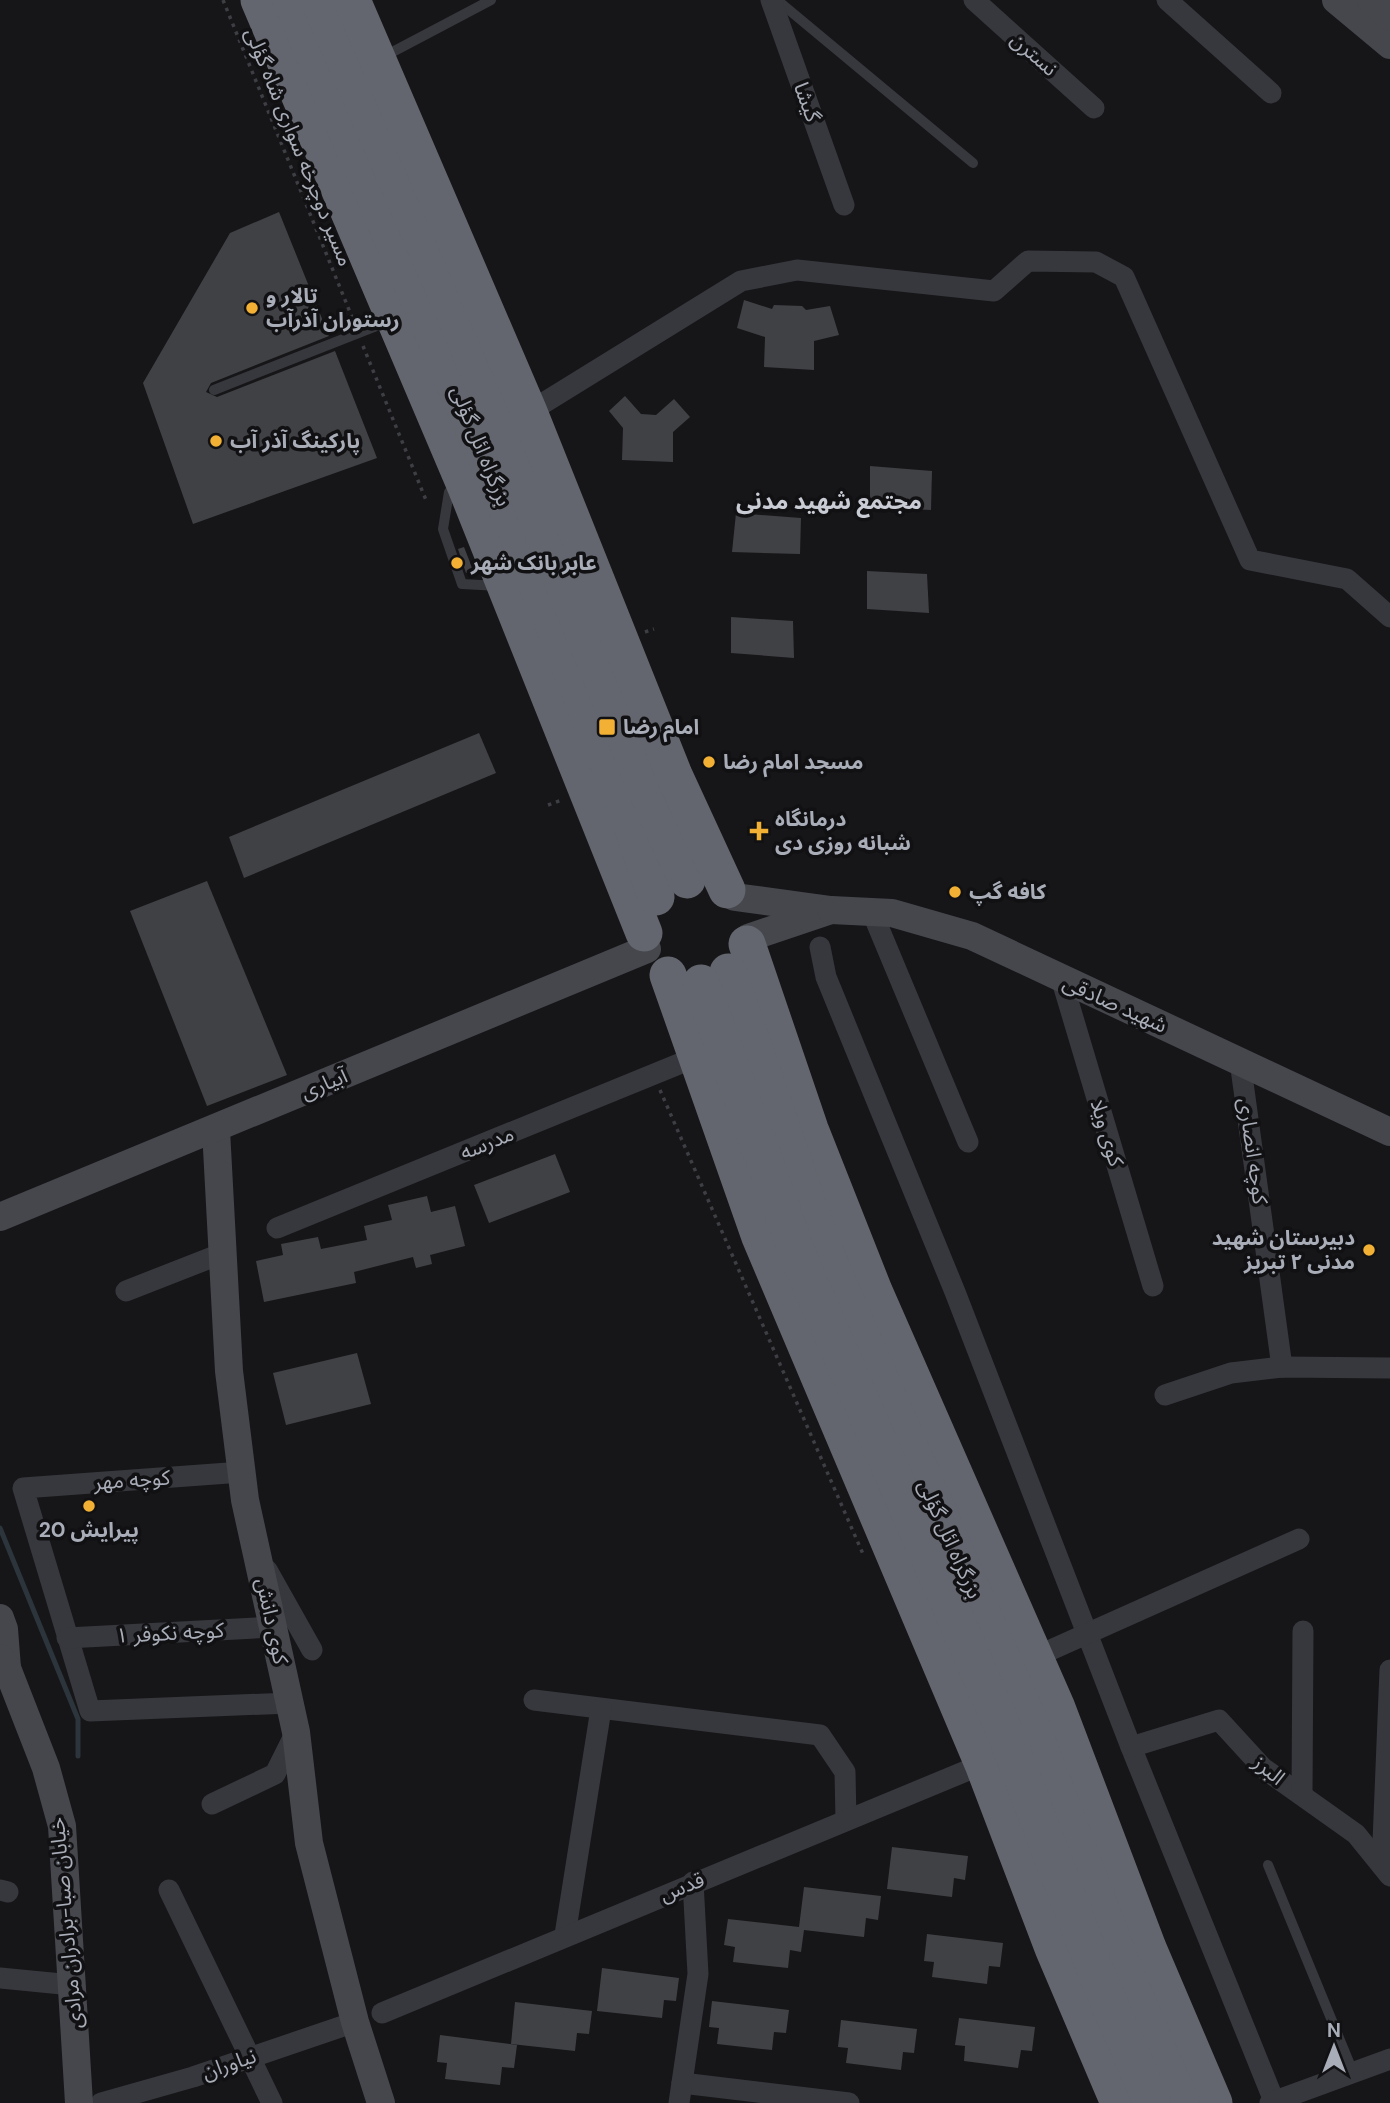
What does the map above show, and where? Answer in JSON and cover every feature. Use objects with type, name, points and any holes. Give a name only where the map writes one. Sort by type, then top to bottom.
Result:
[{"type":"highway","points":[[259,0],[506,586],[697,956],[810,1129],[874,1291],[1035,1657],[1148,1948],[1214,2103]]},
{"type":"highway","name":"بزرگراه ائل گؤلی","points":[[291,0],[496,480],[630,819],[671,889]]},
{"type":"highway","name":"بزرگراه ائل گؤلی","points":[[319,0],[462,331],[657,815],[671,889]]},
{"type":"highway","points":[[352,0],[529,412],[674,775],[731,893],[743,909],[697,956],[696,1057],[760,1237],[983,1764],[1053,1948],[1119,2103]]},
{"type":"highway","points":[[697,956],[645,920],[671,889],[701,879],[731,893]]},
{"type":"highway","name":"بزرگراه ائل گؤلی","points":[[697,956],[799,1258],[1007,1737],[1098,1976],[1152,2103]]},
{"type":"highway","name":"بزرگراه ائل گؤلی","points":[[697,956],[1034,1730],[1124,1968],[1181,2103]]},
{"type":"main road","points":[[1336,0],[1390,46]]},
{"type":"main road","points":[[1371,0],[1390,17]]},
{"type":"main road","name":"شهید صادقی","points":[[731,893],[831,910],[892,913],[972,936],[1062,981],[1390,1132]]},
{"type":"main road","name":"شهید صادقی","points":[[697,956],[831,910]]},
{"type":"main road","name":"آبیاری","points":[[2,1215],[216,1130],[697,956]]},
{"type":"main road","name":"کوی دانش","points":[[216,1130],[229,1371],[242,1472],[296,1732],[309,1843],[355,2022],[381,2103]]},
{"type":"main road","name":"خیابان صبا-برادران مرادی","points":[[0,1618],[4,1629],[4,1663],[46,1768],[62,1826],[79,2103]]},
{"type":"street","name":"گیشا","points":[[771,0],[844,205]]},
{"type":"street","name":"نسترن","points":[[974,0],[1094,108]]},
{"type":"street","points":[[1167,0],[1271,93]]},
{"type":"street","points":[[529,412],[741,281],[797,270],[994,292],[1028,261],[1096,262],[1124,277],[1250,560],[1347,579],[1390,617]]},
{"type":"street","points":[[872,912],[968,1142]]},
{"type":"street","points":[[820,947],[831,988],[1089,1632],[1272,2102],[1390,2059]]},
{"type":"street","name":"کوی ویلا","points":[[1062,981],[1153,1286]]},
{"type":"street","name":"مدرسه","points":[[277,1228],[696,1057]]},
{"type":"street","name":"کوچه انصاری","points":[[1240,1061],[1282,1367]]},
{"type":"street","points":[[126,1291],[223,1253]]},
{"type":"street","points":[[1165,1395],[1231,1373],[1282,1367],[1390,1368]]},
{"type":"street","name":"کوچه مهر","points":[[67,1638],[23,1488],[242,1472]]},
{"type":"street","points":[[1035,1657],[1299,1539]]},
{"type":"street","points":[[257,1553],[312,1650]]},
{"type":"street","name":"کوچه نکوفر ۱","points":[[67,1638],[273,1627]]},
{"type":"street","points":[[1302,1796],[1303,1631]]},
{"type":"street","points":[[67,1638],[90,1712],[290,1703]]},
{"type":"street","points":[[1386,1871],[1390,1670]]},
{"type":"street","points":[[534,1700],[820,1735],[845,1772],[846,1820]]},
{"type":"street","points":[[565,1935],[601,1709]]},
{"type":"street","name":"البرز","points":[[1132,1747],[1219,1720],[1263,1768],[1356,1834],[1386,1871]]},
{"type":"street","points":[[212,1804],[275,1774],[296,1732]]},
{"type":"street","name":"قدس","points":[[382,2013],[983,1764]]},
{"type":"street","points":[[693,1882],[698,1974],[680,2093],[849,2103]]},
{"type":"street","points":[[169,1890],[272,2103]]},
{"type":"street","points":[[0,1978],[72,1985]]},
{"type":"street","name":"نیاوران","points":[[101,2103],[193,2077],[355,2022]]},
{"type":"lane","points":[[377,59],[395,53],[491,0]]},
{"type":"lane","points":[[777,0],[973,163]]},
{"type":"lane","points":[[214,390],[395,319]]},
{"type":"lane","points":[[449,492],[443,529],[462,584],[506,586]]},
{"type":"lane","points":[[1268,1865],[1353,2072]]},
{"type":"path","name":"مسیر دوچرخه سواری شاه گؤلی","points":[[223,0],[426,500]]},
{"type":"building","name":"تالار و رستوران آذرآب","points":[[279,212],[329,336],[211,383],[206,392],[217,397],[335,351],[377,458],[193,524],[143,383],[230,233]]},
{"type":"building","points":[[744,300],[772,309],[774,305],[802,306],[806,310],[830,306],[839,335],[814,341],[814,370],[764,367],[765,337],[737,328]]},
{"type":"building","points":[[625,396],[641,414],[656,415],[674,399],[690,417],[673,432],[673,462],[622,460],[623,428],[609,411]]},
{"type":"building","points":[[870,466],[932,471],[931,510],[870,507]]},
{"type":"building","points":[[736,513],[801,518],[800,554],[732,552]]},
{"type":"building","points":[[464,547],[473,570],[466,573],[458,549]]},
{"type":"building","points":[[867,571],[927,574],[929,613],[867,609]]},
{"type":"building","points":[[731,617],[793,621],[794,658],[731,653]]},
{"type":"building","points":[[479,733],[496,773],[244,878],[229,837]]},
{"type":"building","points":[[207,881],[287,1075],[207,1106],[130,911]]},
{"type":"building","points":[[555,1154],[570,1192],[489,1223],[474,1185]]},
{"type":"building","points":[[427,1196],[431,1212],[455,1206],[465,1246],[430,1255],[432,1264],[416,1268],[413,1257],[354,1272],[356,1283],[264,1302],[256,1261],[283,1255],[281,1244],[318,1237],[321,1249],[367,1240],[364,1226],[392,1220],[388,1205]]},
{"type":"building","points":[[357,1353],[371,1404],[286,1425],[273,1373]]},
{"type":"building","points":[[892,1847],[968,1856],[965,1880],[954,1878],[952,1897],[887,1889]]},
{"type":"building","points":[[804,1887],[881,1896],[878,1920],[866,1918],[864,1937],[804,1930],[801,1952],[790,1950],[788,1968],[733,1962],[735,1947],[724,1945],[728,1919],[799,1927]]},
{"type":"building","points":[[927,1934],[1003,1943],[1000,1967],[989,1966],[987,1984],[932,1977],[934,1962],[924,1961]]},
{"type":"building","points":[[602,1968],[679,1978],[676,2001],[664,2000],[662,2018],[597,2011]]},
{"type":"building","points":[[712,2001],[789,2010],[786,2033],[774,2032],[772,2050],[717,2044],[719,2028],[709,2027]]},
{"type":"building","points":[[515,2002],[592,2011],[589,2034],[577,2033],[575,2051],[511,2044]]},
{"type":"building","points":[[959,2018],[1035,2027],[1032,2051],[1021,2050],[1018,2068],[964,2061],[965,2046],[955,2045]]},
{"type":"building","points":[[841,2020],[917,2029],[914,2053],[903,2052],[901,2070],[846,2063],[848,2048],[838,2047]]},
{"type":"building","points":[[440,2035],[517,2045],[514,2068],[502,2067],[500,2085],[445,2079],[447,2063],[437,2062]]},
{"type":"waterway","points":[[0,1528],[78,1719],[78,1756]]},
{"type":"place","name":"تالار و رستوران آذرآب","points":[[252,308]]},
{"type":"place","name":"پارکینگ آذر آب","points":[[216,441]]},
{"type":"place","name":"عابر بانک شهر","points":[[457,563]]},
{"type":"place","name":"امام رضا","points":[[607,727]]},
{"type":"place","name":"مسجد امام رضا","points":[[709,762]]},
{"type":"place","name":"درمانگاه شبانه روزی دی","points":[[759,831]]},
{"type":"place","name":"کافه گپ","points":[[955,892]]},
{"type":"place","name":"دبیرستان شهید مدنی ۲ تبریز","points":[[1369,1250]]},
{"type":"place","name":"پیرایش 20","points":[[89,1506]]},
{"type":"district","name":"مجتمع شهید مدنی","points":[[829,501]]}]
